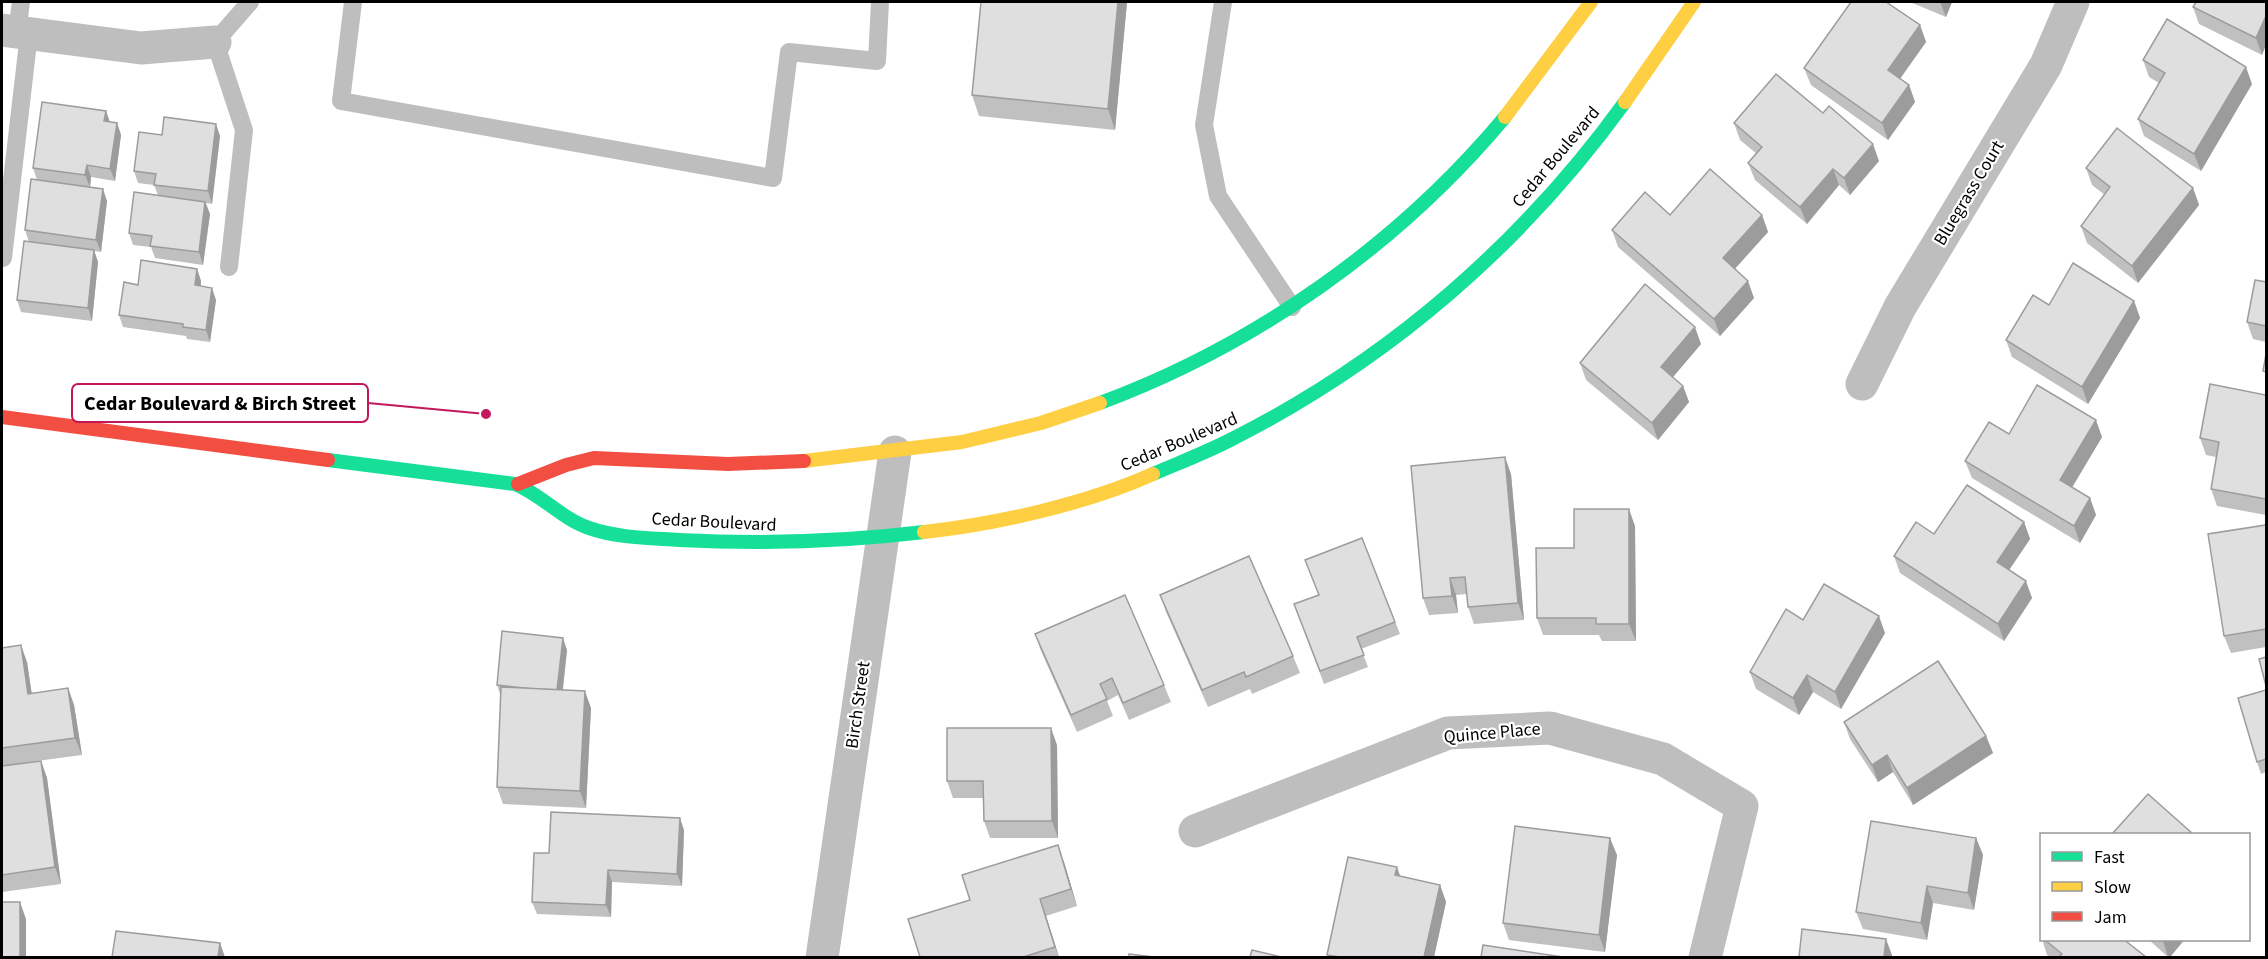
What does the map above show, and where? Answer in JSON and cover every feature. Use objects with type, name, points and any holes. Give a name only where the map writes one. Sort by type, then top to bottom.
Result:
[{"type":"main road","name":"Cedar Boulevard","points":[[518,484],[592,458],[717,464],[800,461],[895,452],[977,439],[1055,419],[1131,392],[1210,355],[1292,307],[1363,256],[1429,198],[1487,138],[1545,66],[1591,2]]},
{"type":"main road","name":"Cedar Boulevard","points":[[2,417],[518,484],[591,531],[715,542],[799,544],[882,540],[988,525],[1080,501],[1164,472],[1250,431],[1341,377],[1416,324],[1488,261],[1551,195],[1613,118],[1694,2]]},
{"type":"street","name":"Bluegrass Court","points":[[1862,384],[1900,308],[2046,64],[2073,2]]},
{"type":"street","points":[[17,25],[141,48],[215,42]]},
{"type":"street","name":"Birch Street","points":[[822,957],[895,452]]},
{"type":"street","name":"Quince Place","points":[[1195,831],[1448,733],[1550,728],[1663,759],[1742,806],[1705,957]]},
{"type":"lane","points":[[229,267],[244,130],[215,42],[250,2]]},
{"type":"lane","points":[[353,2],[341,101],[773,178],[789,52],[876,62],[880,2]]},
{"type":"lane","points":[[1223,2],[1204,125],[1218,196],[1292,307]]},
{"type":"lane","points":[[3,258],[17,25]]},
{"type":"building","points":[[981,2],[1118,2],[1108,109],[972,95]]},
{"type":"building","points":[[1851,2],[1886,2],[1920,25],[1888,70],[1909,85],[1882,123],[1804,68]]},
{"type":"building","points":[[2196,2],[2266,2],[2266,16],[2256,38],[2193,7]]},
{"type":"building","points":[[2167,19],[2246,67],[2194,154],[2138,119],[2165,73],[2143,60]]},
{"type":"building","points":[[1776,74],[1823,113],[1829,106],[1873,144],[1844,178],[1833,169],[1800,207],[1748,163],[1762,147],[1734,123]]},
{"type":"building","points":[[42,102],[106,111],[104,121],[117,123],[110,169],[87,165],[85,175],[33,168]]},
{"type":"building","points":[[164,117],[216,124],[208,191],[154,185],[156,174],[134,171],[139,132],[162,135]]},
{"type":"building","points":[[2117,128],[2193,188],[2132,266],[2081,226],[2110,187],[2086,168]]},
{"type":"building","points":[[1710,169],[1762,215],[1723,258],[1748,281],[1714,319],[1612,230],[1645,192],[1670,215]]},
{"type":"building","points":[[31,179],[103,189],[96,240],[25,230]]},
{"type":"building","points":[[134,192],[205,202],[199,252],[150,246],[152,236],[129,233]]},
{"type":"building","points":[[24,241],[94,250],[88,308],[17,300]]},
{"type":"building","points":[[141,260],[197,269],[195,285],[212,288],[206,330],[183,327],[183,324],[119,315],[124,282],[138,285]]},
{"type":"building","points":[[2073,263],[2134,301],[2082,387],[2006,340],[2033,295],[2049,305]]},
{"type":"building","points":[[2255,280],[2266,282],[2266,326],[2247,322]]},
{"type":"building","points":[[1645,284],[1695,327],[1661,367],[1683,386],[1652,423],[1580,363]]},
{"type":"building","points":[[2266,354],[2266,372],[2263,371]]},
{"type":"building","points":[[2210,384],[2266,395],[2266,499],[2211,489],[2219,442],[2200,438]]},
{"type":"building","points":[[2037,385],[2096,420],[2060,480],[2090,498],[2074,526],[1965,461],[1989,422],[2009,434]]},
{"type":"building","points":[[1505,457],[1518,603],[1468,607],[1465,577],[1450,578],[1452,596],[1423,598],[1411,466]]},
{"type":"building","points":[[1967,485],[2024,522],[1997,562],[2026,581],[1998,624],[1894,556],[1916,522],[1934,534]]},
{"type":"building","points":[[1574,509],[1629,509],[1629,624],[1596,624],[1596,618],[1537,618],[1536,548],[1574,548]]},
{"type":"building","points":[[2266,525],[2266,629],[2224,636],[2208,534]]},
{"type":"building","points":[[1362,538],[1395,622],[1357,637],[1364,655],[1320,671],[1294,604],[1319,595],[1305,560]]},
{"type":"building","points":[[1249,556],[1293,656],[1246,677],[1244,672],[1202,690],[1160,595]]},
{"type":"building","points":[[1824,584],[1879,616],[1835,692],[1807,675],[1793,698],[1750,672],[1786,609],[1803,620]]},
{"type":"building","points":[[1125,595],[1164,685],[1123,703],[1112,678],[1100,684],[1107,699],[1071,715],[1035,634]]},
{"type":"building","points":[[502,631],[563,638],[557,690],[497,685]]},
{"type":"building","points":[[21,645],[28,694],[68,688],[75,738],[2,748],[2,648]]},
{"type":"building","points":[[2266,657],[2266,686],[2259,659]]},
{"type":"building","points":[[1938,661],[1986,736],[1907,788],[1887,755],[1872,765],[1844,722]]},
{"type":"building","points":[[501,687],[585,691],[580,791],[497,787]]},
{"type":"building","points":[[2266,690],[2266,759],[2257,762],[2238,698]]},
{"type":"building","points":[[947,728],[1051,728],[1052,821],[984,821],[983,781],[947,781]]},
{"type":"building","points":[[41,761],[55,867],[2,875],[2,766]]},
{"type":"building","points":[[2148,794],[2192,833],[2113,833]]},
{"type":"building","points":[[551,812],[680,818],[677,874],[608,870],[606,905],[532,902],[534,853],[549,853]]},
{"type":"building","points":[[1871,821],[1976,838],[1968,893],[1927,886],[1921,923],[1856,912]]},
{"type":"building","points":[[1515,826],[1610,838],[1599,935],[1503,923]]},
{"type":"building","points":[[1058,845],[1071,889],[1040,899],[1055,947],[1023,957],[920,957],[908,919],[970,900],[962,875]]},
{"type":"building","points":[[1348,857],[1397,867],[1395,875],[1440,885],[1424,957],[1327,955]]},
{"type":"building","points":[[2,902],[20,902],[20,957],[2,957]]},
{"type":"building","points":[[1802,929],[1886,939],[1884,957],[1799,957]]},
{"type":"building","points":[[116,931],[220,943],[218,957],[112,957]]},
{"type":"building","points":[[2046,941],[2126,941],[2146,957],[2059,957],[2062,954]]},
{"type":"building","points":[[1483,945],[1563,957],[1481,957]]},
{"type":"building","points":[[1252,950],[1281,957],[1250,957]]},
{"type":"building","points":[[1129,954],[1154,957],[1129,957]]},
{"type":"traffic: fast","points":[[1153,474],[1206,452],[1293,406],[1348,371],[1400,333],[1450,293],[1543,203],[1625,102]]},
{"type":"traffic: fast","points":[[1100,403],[1214,352],[1268,321],[1321,286],[1419,208],[1505,117]]},
{"type":"traffic: fast","points":[[328,460],[515,484],[579,524],[622,536],[771,542],[863,538],[924,532]]},
{"type":"traffic: slow","points":[[1505,117],[1591,2]]},
{"type":"traffic: slow","points":[[1625,102],[1694,2]]},
{"type":"traffic: slow","points":[[804,461],[962,442],[1041,423],[1100,403]]},
{"type":"traffic: slow","points":[[924,532],[981,524],[1041,511],[1099,495],[1153,474]]},
{"type":"traffic: jam","points":[[2,417],[328,460]]},
{"type":"traffic: jam","points":[[518,484],[566,465],[594,458],[728,464],[804,461]]},
{"type":"place","name":"Cedar Boulevard & Birch Street","points":[[486,414]]}]
